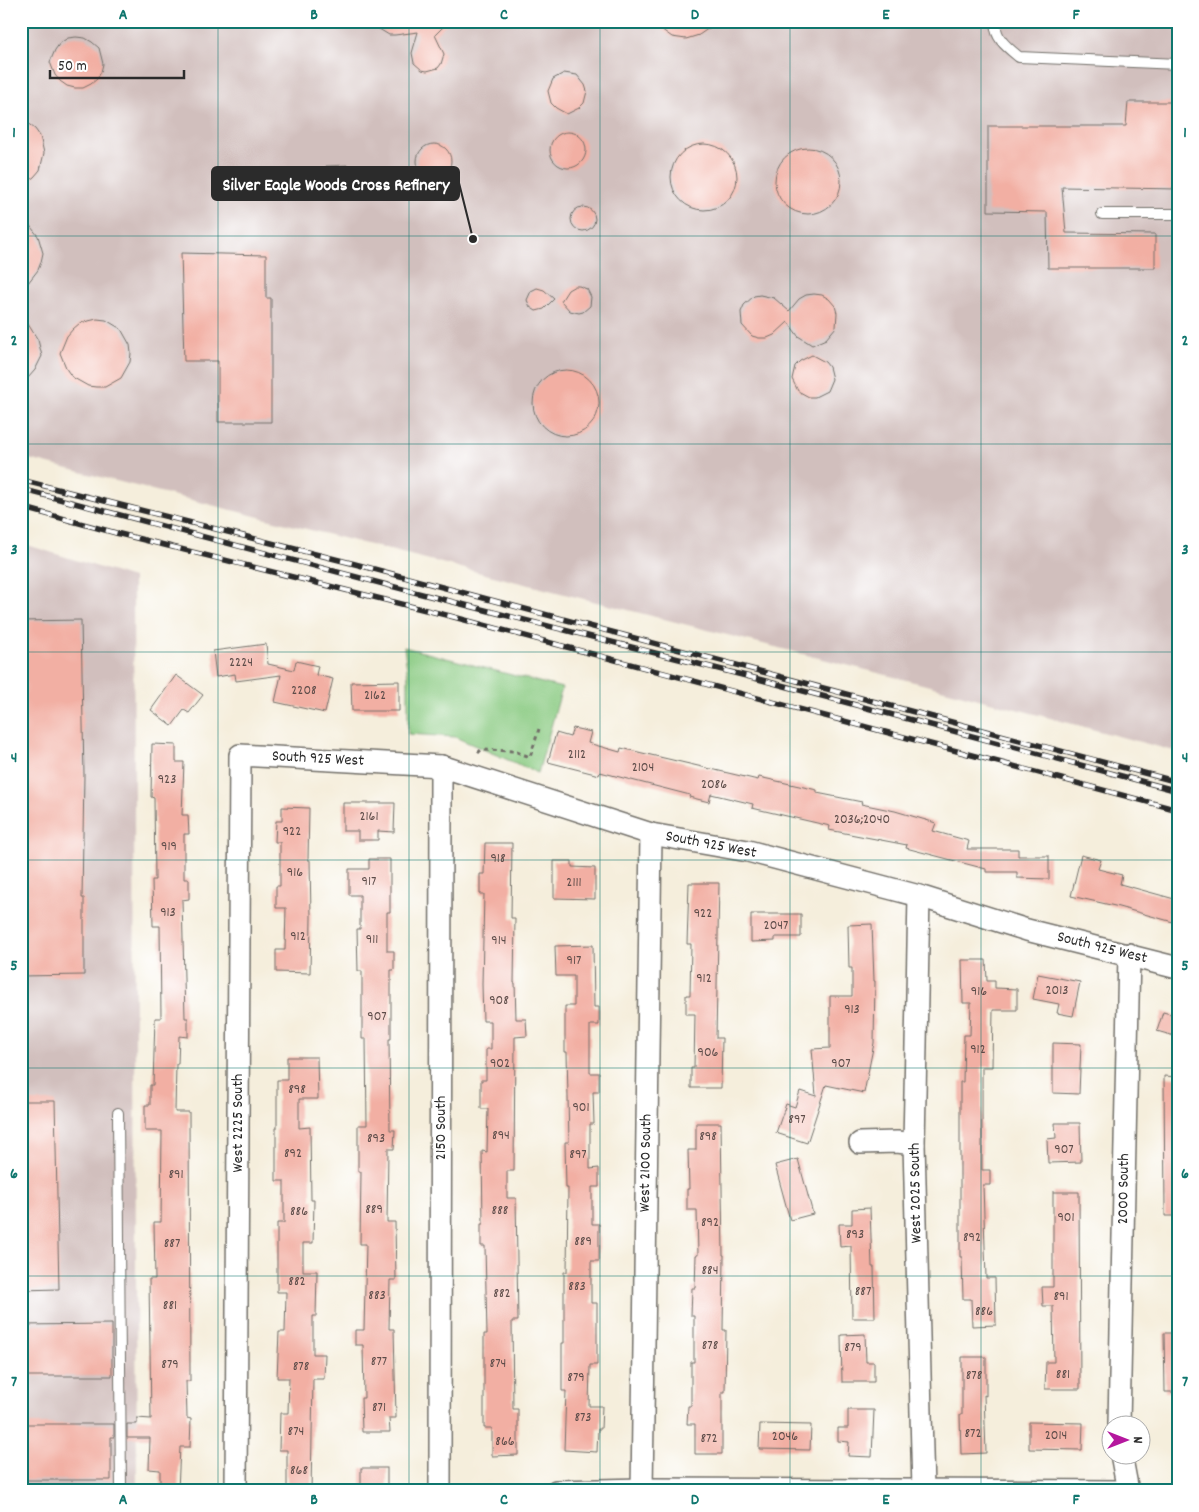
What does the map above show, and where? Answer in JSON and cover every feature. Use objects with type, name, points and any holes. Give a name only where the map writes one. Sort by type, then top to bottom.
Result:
[{"type":"street","name":"South 925 West","points":[[240,755],[441,766],[651,834],[748,851],[919,896],[1027,930],[1129,954],[1178,968]]},
{"type":"street","name":"West 2225 South","points":[[236,1491],[240,755]]},
{"type":"street","name":"2150 South","points":[[440,1491],[441,766]]},
{"type":"street","name":"West 2100 South","points":[[642,1490],[651,834]]},
{"type":"street","name":"West 2025 South","points":[[919,896],[914,1144],[923,1490]]},
{"type":"street","name":"2000 South","points":[[1119,1414],[1129,954]]},
{"type":"street","points":[[860,1143],[897,1142],[914,1144]]},
{"type":"street","points":[[556,1491],[1128,1491],[1123,1464]]},
{"type":"lane","points":[[996,21],[995,25],[1002,43],[1019,57],[1178,64]]},
{"type":"lane","points":[[1102,214],[1178,214]]},
{"type":"lane","points":[[118,1114],[121,1491]]},
{"type":"path","points":[[478,753],[480,750],[514,751],[530,756],[539,729]]},
{"type":"shaded area","points":[[21,21],[1178,21],[1178,752],[922,684],[21,457]]},
{"type":"shaded area","points":[[21,543],[133,578],[137,1491],[21,1491]]},
{"type":"green space","points":[[404,647],[562,688],[538,773],[455,737],[408,734],[408,677]]},
{"type":"building","points":[[366,21],[449,21],[435,35],[444,54],[441,64],[438,68],[427,71],[422,70],[414,63],[412,53],[418,32],[389,35]]},
{"type":"building","points":[[650,21],[719,21],[699,35],[686,39],[672,37]]},
{"type":"building","points":[[68,38],[85,38],[99,48],[103,64],[97,79],[83,88],[67,86],[60,81],[55,75],[50,62],[60,43]]},
{"type":"building","points":[[564,73],[577,75],[587,91],[584,103],[567,114],[551,103],[548,91],[553,79]]},
{"type":"building","points":[[1128,102],[1178,102],[1178,189],[1062,187],[1066,233],[1155,234],[1155,268],[1048,268],[1047,212],[988,211],[988,126],[1126,126]]},
{"type":"building","points":[[21,118],[35,129],[40,136],[44,153],[40,170],[21,187]]},
{"type":"building","points":[[568,132],[575,133],[581,137],[585,143],[585,157],[581,163],[575,167],[568,168],[561,167],[555,163],[551,157],[550,150],[551,143],[555,137],[561,133]]},
{"type":"building","points":[[434,144],[446,149],[451,161],[446,173],[434,178],[422,173],[417,161],[422,149]]},
{"type":"building","points":[[698,144],[710,144],[728,153],[735,164],[737,177],[735,190],[728,201],[717,208],[698,210],[685,205],[676,196],[671,183],[671,171],[676,158],[685,149]]},
{"type":"building","points":[[814,148],[832,157],[839,168],[841,181],[839,194],[832,205],[821,212],[802,214],[784,205],[777,194],[775,175],[784,157],[795,150]]},
{"type":"building","points":[[347,165],[348,186],[324,186],[326,166]]},
{"type":"building","points":[[583,207],[591,211],[595,219],[591,227],[583,231],[575,227],[571,219],[575,211]]},
{"type":"building","points":[[21,214],[38,236],[43,253],[38,270],[21,292]]},
{"type":"building","points":[[181,253],[266,255],[266,298],[271,298],[271,422],[218,422],[218,361],[184,361]]},
{"type":"building","points":[[575,286],[587,289],[591,297],[590,306],[579,313],[570,311],[561,301],[568,290]]},
{"type":"building","points":[[537,288],[544,290],[554,299],[544,309],[536,311],[530,307],[527,300],[531,291]]},
{"type":"building","points":[[760,295],[774,298],[789,311],[799,299],[806,295],[822,295],[829,299],[835,306],[837,313],[836,327],[826,339],[812,345],[798,336],[788,322],[774,335],[767,338],[752,336],[742,325],[741,312],[744,305],[754,296]]},
{"type":"building","points":[[21,313],[38,340],[42,356],[35,370],[21,386]]},
{"type":"building","points":[[97,319],[106,320],[121,329],[130,345],[131,353],[130,362],[121,378],[105,387],[88,386],[72,377],[60,353],[67,336],[73,329],[80,323]]},
{"type":"building","points":[[812,355],[825,362],[829,367],[832,379],[827,391],[815,397],[809,397],[798,391],[792,379],[795,366]]},
{"type":"building","points":[[560,370],[572,370],[590,379],[597,390],[599,403],[597,416],[590,427],[579,434],[560,436],[547,431],[538,422],[533,409],[533,397],[538,384],[547,375]]},
{"type":"building","points":[[81,620],[84,775],[82,898],[84,898],[84,975],[21,976],[21,621]]},
{"type":"building","points":[[266,644],[268,664],[294,670],[296,661],[318,666],[316,675],[333,679],[325,713],[275,702],[281,675],[236,681],[235,674],[216,677],[213,651]]},
{"type":"building","points":[[176,675],[203,695],[189,713],[184,710],[172,726],[151,710]]},
{"type":"building","points":[[399,681],[399,711],[352,711],[351,682]]},
{"type":"building","points":[[573,728],[591,732],[588,743],[620,752],[621,748],[758,780],[759,777],[817,790],[817,793],[862,802],[861,804],[895,811],[936,823],[933,831],[969,841],[967,849],[1018,849],[1018,856],[1049,856],[1049,879],[1017,878],[1017,872],[986,872],[986,869],[906,848],[907,845],[829,830],[830,826],[752,808],[753,804],[711,794],[709,802],[689,797],[690,795],[600,772],[599,775],[548,762],[556,733],[570,737]]},
{"type":"building","points":[[152,744],[176,745],[176,762],[184,762],[182,815],[188,815],[189,834],[184,834],[184,879],[189,879],[189,899],[182,900],[185,1018],[188,1018],[188,1037],[179,1036],[178,1064],[176,1064],[175,1112],[189,1112],[190,1381],[186,1381],[187,1418],[191,1419],[190,1447],[180,1447],[178,1491],[160,1491],[160,1470],[149,1469],[150,1438],[127,1438],[127,1424],[137,1424],[137,1418],[151,1419],[149,1279],[155,1279],[154,1222],[161,1222],[162,1131],[145,1131],[145,1105],[150,1105],[150,1085],[153,1085],[155,1018],[161,1018],[160,926],[153,926],[152,880],[155,880],[154,798],[151,797]]},
{"type":"building","points":[[343,803],[395,803],[394,832],[378,831],[378,840],[358,840],[358,831],[343,831]]},
{"type":"building","points":[[282,807],[309,808],[310,973],[276,972],[276,950],[285,950],[286,908],[276,908],[276,886],[280,886],[280,842],[275,842],[276,821],[282,821]]},
{"type":"building","points":[[485,843],[512,843],[511,918],[515,918],[514,983],[516,1019],[526,1019],[527,1036],[515,1037],[514,1171],[507,1171],[507,1198],[516,1198],[518,1321],[512,1321],[513,1409],[518,1409],[518,1455],[492,1456],[492,1428],[484,1428],[484,1334],[487,1334],[485,1246],[481,1246],[481,1224],[483,1224],[482,1151],[487,1152],[488,1109],[481,1109],[481,1080],[486,1080],[486,1049],[491,1049],[491,1021],[483,1021],[484,894],[480,894],[480,874],[484,874]]},
{"type":"building","points":[[1081,855],[1101,860],[1098,869],[1122,875],[1120,884],[1178,900],[1173,922],[1071,896]]},
{"type":"building","points":[[369,859],[390,859],[390,912],[387,912],[387,951],[394,951],[394,970],[391,970],[391,1039],[389,1039],[390,1130],[395,1130],[394,1149],[388,1149],[387,1222],[395,1222],[396,1280],[390,1280],[389,1329],[394,1329],[396,1418],[389,1418],[390,1432],[362,1432],[361,1398],[364,1398],[363,1345],[355,1345],[355,1330],[364,1330],[366,1244],[360,1244],[361,1172],[358,1172],[358,1125],[367,1125],[366,1039],[362,1039],[362,971],[358,971],[357,929],[360,929],[360,895],[349,895],[349,869],[369,869]]},
{"type":"building","points":[[554,861],[572,861],[572,867],[595,868],[595,899],[554,898]]},
{"type":"building","points":[[689,883],[719,883],[716,1038],[722,1038],[721,1088],[691,1088],[691,1068],[694,1068],[695,1014],[686,1014],[686,995],[690,995],[691,944],[687,944]]},
{"type":"building","points":[[751,914],[801,914],[801,937],[775,937],[775,941],[751,942]]},
{"type":"building","points":[[872,924],[875,981],[874,1043],[864,1093],[826,1085],[807,1143],[776,1133],[786,1104],[795,1107],[800,1091],[816,1096],[812,1049],[830,1048],[830,996],[852,996],[852,968],[849,968],[848,925]]},
{"type":"building","points":[[593,945],[594,1007],[599,1007],[599,1025],[590,1025],[590,1073],[599,1073],[599,1092],[593,1092],[594,1124],[590,1124],[590,1169],[599,1168],[599,1187],[592,1187],[592,1224],[599,1224],[599,1261],[591,1261],[591,1303],[597,1303],[597,1365],[590,1365],[589,1406],[602,1406],[597,1452],[564,1450],[566,1391],[562,1391],[562,1343],[564,1343],[564,1272],[567,1272],[568,1188],[566,1188],[565,1142],[569,1142],[565,1006],[574,1006],[574,976],[556,976],[555,946]]},
{"type":"building","points":[[962,960],[986,960],[987,981],[995,981],[995,988],[1017,989],[1017,1010],[993,1010],[992,1067],[982,1067],[982,1170],[990,1170],[990,1185],[983,1185],[986,1278],[995,1278],[996,1325],[972,1326],[971,1299],[963,1299],[962,1257],[960,1257],[960,1082],[963,1082],[964,1035],[970,1035],[971,1003],[963,1003]]},
{"type":"building","points":[[1038,974],[1080,982],[1073,1016],[1057,1013],[1059,1004],[1033,999]]},
{"type":"building","points":[[1163,1012],[1178,1016],[1178,1037],[1157,1031]]},
{"type":"building","points":[[1053,1043],[1081,1044],[1079,1094],[1053,1093]]},
{"type":"building","points":[[287,1057],[317,1057],[318,1099],[299,1099],[299,1128],[310,1127],[311,1200],[314,1200],[313,1243],[303,1243],[303,1271],[317,1271],[316,1316],[313,1316],[313,1354],[325,1354],[324,1379],[313,1379],[311,1491],[287,1491],[287,1450],[279,1450],[280,1413],[288,1413],[289,1378],[277,1378],[279,1332],[285,1332],[286,1292],[277,1292],[277,1223],[284,1223],[284,1181],[276,1181],[276,1128],[277,1080],[287,1080]]},
{"type":"building","points":[[1164,1076],[1178,1077],[1178,1216],[1165,1216]]},
{"type":"building","points":[[21,1101],[55,1101],[59,1289],[21,1290]]},
{"type":"building","points":[[696,1123],[721,1123],[724,1255],[723,1330],[726,1330],[725,1392],[722,1392],[722,1454],[695,1454],[695,1424],[687,1424],[688,1406],[691,1406],[691,1362],[694,1362],[694,1316],[691,1316],[692,1288],[695,1288],[696,1255],[698,1255],[697,1210],[687,1210],[687,1189],[689,1189],[688,1150],[696,1150]]},
{"type":"building","points":[[1055,1123],[1080,1123],[1081,1162],[1048,1163],[1047,1139],[1056,1138]]},
{"type":"building","points":[[798,1159],[813,1214],[790,1220],[775,1165]]},
{"type":"building","points":[[1053,1192],[1079,1192],[1080,1389],[1045,1389],[1046,1362],[1054,1362],[1053,1306],[1043,1306],[1042,1287],[1053,1287]]},
{"type":"building","points":[[870,1208],[875,1318],[852,1318],[851,1246],[840,1247],[839,1224],[852,1224],[852,1209]]},
{"type":"building","points":[[112,1324],[112,1376],[21,1376],[21,1325]]},
{"type":"building","points":[[1164,1333],[1178,1333],[1178,1392],[1165,1392]]},
{"type":"building","points":[[865,1334],[866,1362],[874,1362],[874,1382],[842,1382],[841,1335]]},
{"type":"building","points":[[962,1357],[986,1357],[986,1396],[984,1395],[986,1453],[961,1454]]},
{"type":"building","points":[[848,1410],[874,1410],[872,1457],[848,1456],[849,1442],[838,1441],[838,1428],[848,1428]]},
{"type":"building","points":[[1029,1422],[1083,1423],[1082,1450],[1029,1449]]},
{"type":"building","points":[[21,1424],[114,1424],[114,1437],[111,1437],[111,1480],[21,1480]]},
{"type":"building","points":[[760,1424],[811,1425],[810,1450],[759,1449]]},
{"type":"building","points":[[361,1468],[387,1468],[387,1491],[361,1491]]},
{"type":"railway","points":[[21,480],[355,564],[1178,782]]},
{"type":"railway","points":[[21,489],[414,592],[762,680],[1178,791]]},
{"type":"railway","points":[[21,507],[116,533],[450,616],[1178,810]]},
{"type":"place","name":"Silver Eagle Woods Cross Refinery","points":[[473,239]]}]
